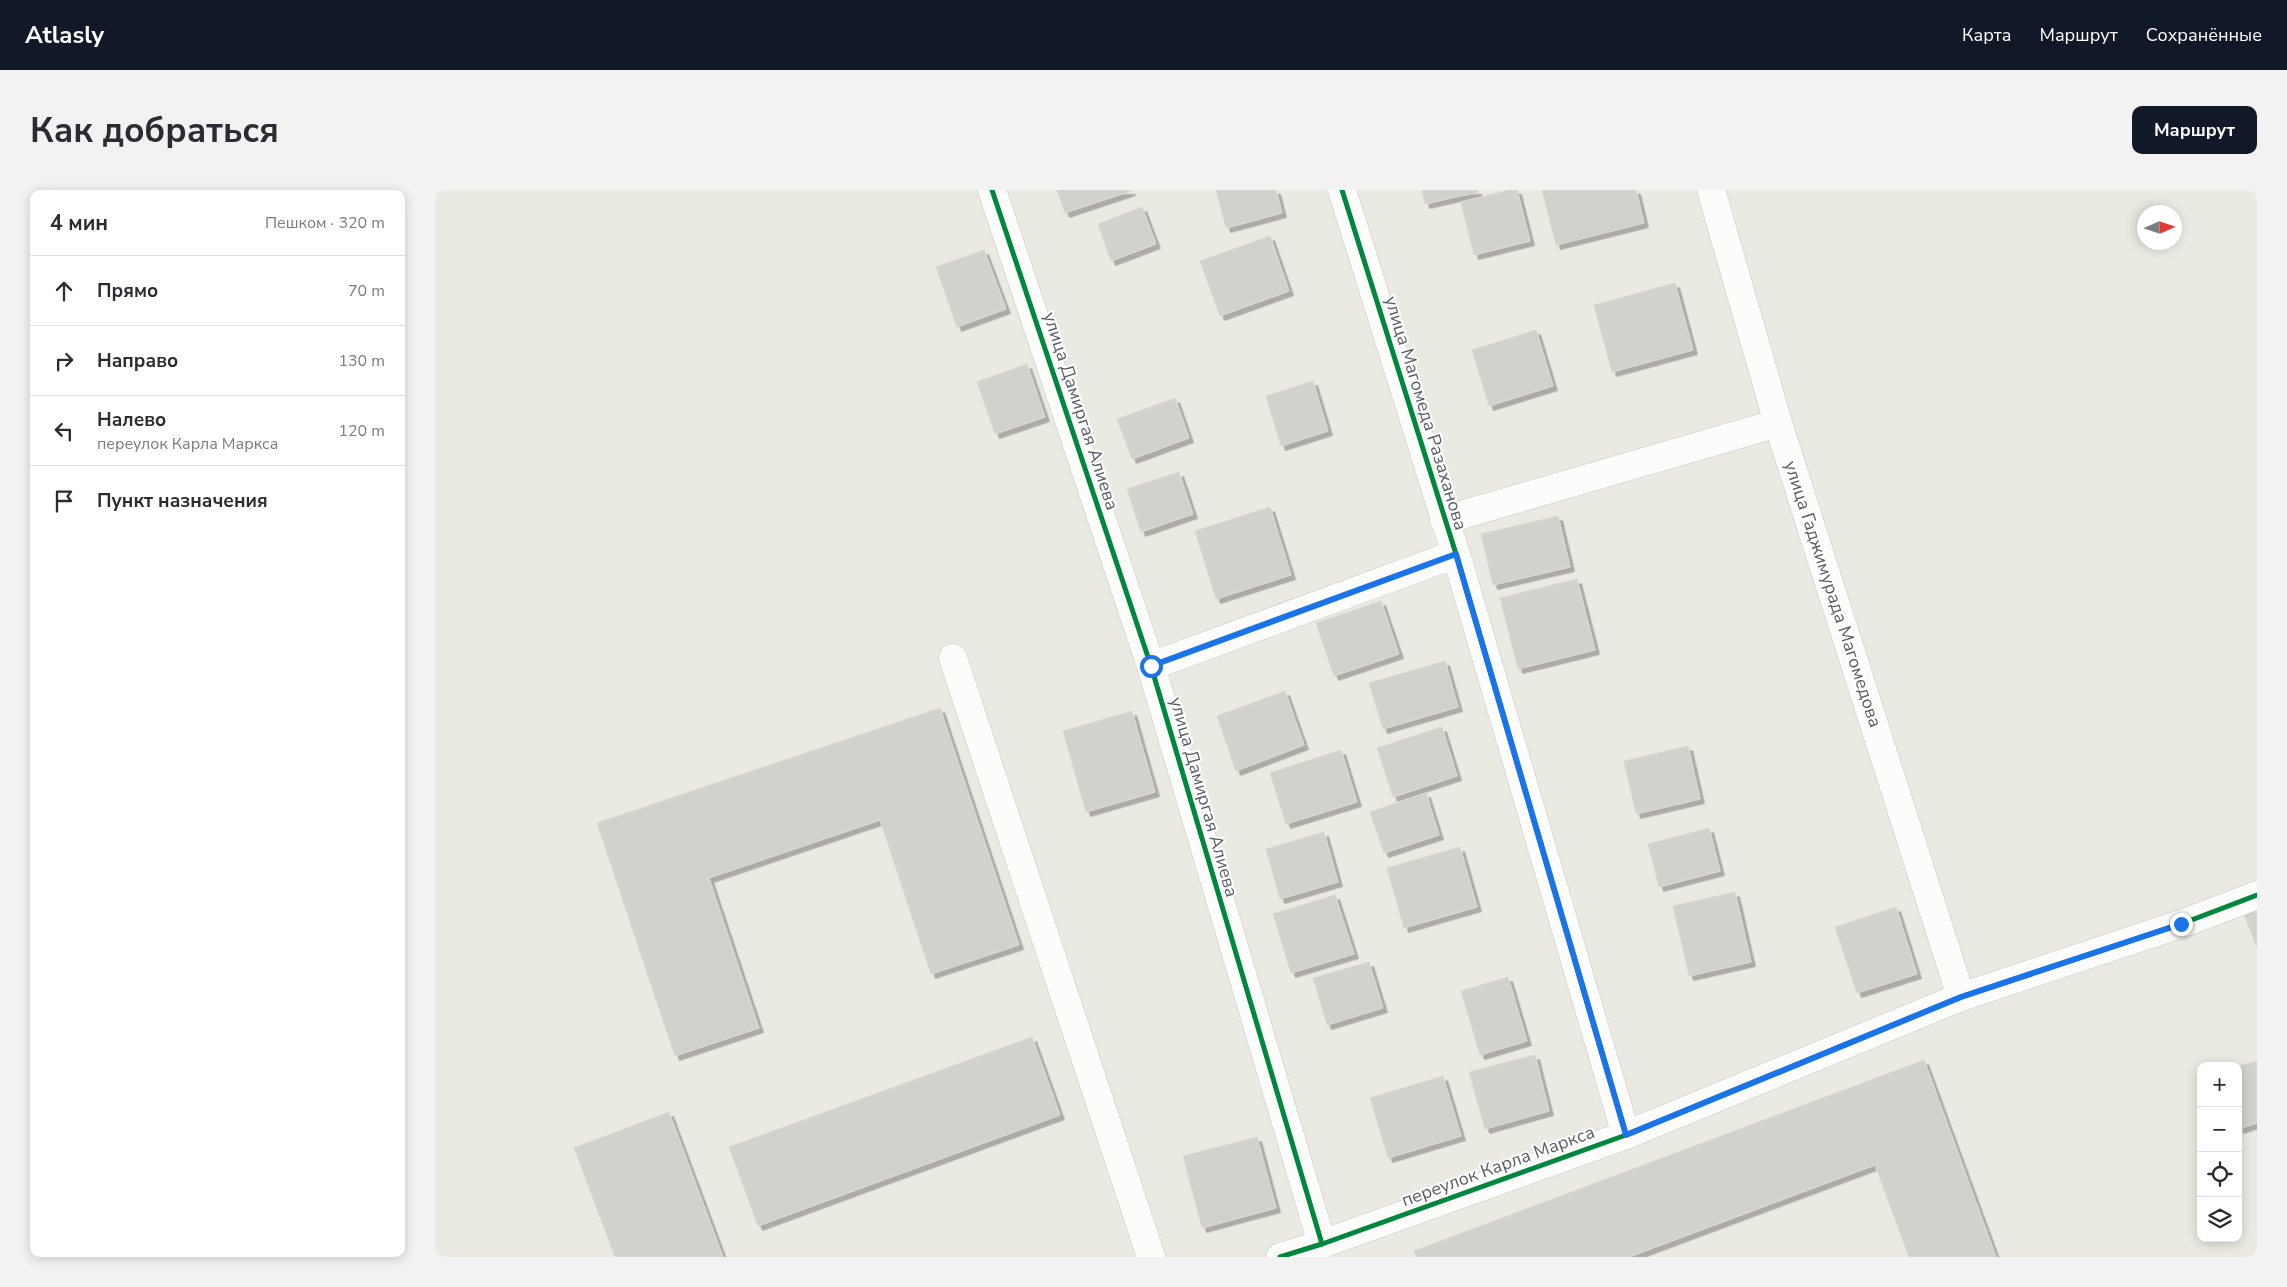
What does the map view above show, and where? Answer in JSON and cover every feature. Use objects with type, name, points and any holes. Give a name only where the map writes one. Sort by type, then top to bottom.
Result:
[{"type":"street","name":"улица Дамиргая Алиева","points":[[993,190],[1151,666],[1323,1244]]},
{"type":"street","name":"улица Магомеда Разаханова","points":[[1342,190],[1456,554],[1626,1135]]},
{"type":"street","name":"улица Гаджимурада Магомедова","points":[[1711,190],[1778,423],[1961,997]]},
{"type":"street","points":[[1444,520],[1778,423]]},
{"type":"street","points":[[1151,666],[1456,554]]},
{"type":"street","points":[[953,658],[1151,1257]]},
{"type":"street","name":"переулок Карла Маркса","points":[[1280,1257],[1323,1244],[1626,1135],[1961,997],[2181,924],[2257,895]]},
{"type":"building","points":[[1057,190],[1131,190],[1131,191],[1065,213]]},
{"type":"building","points":[[1216,190],[1276,190],[1282,213],[1226,228]]},
{"type":"building","points":[[1422,190],[1477,190],[1478,192],[1425,204]]},
{"type":"building","points":[[1517,190],[1530,241],[1474,255],[1461,202]]},
{"type":"building","points":[[1542,190],[1636,190],[1644,223],[1556,245]]},
{"type":"building","points":[[1142,207],[1156,244],[1111,261],[1098,224]]},
{"type":"building","points":[[1270,236],[1289,291],[1220,316],[1200,261]]},
{"type":"building","points":[[984,250],[1006,309],[957,327],[936,267]]},
{"type":"building","points":[[1675,283],[1693,350],[1612,372],[1594,305]]},
{"type":"building","points":[[1536,330],[1553,386],[1489,406],[1472,350]]},
{"type":"building","points":[[1027,364],[1045,417],[995,434],[977,382]]},
{"type":"building","points":[[1313,381],[1328,431],[1281,446],[1266,396]]},
{"type":"building","points":[[1175,398],[1189,438],[1132,459],[1117,419]]},
{"type":"building","points":[[1179,472],[1193,514],[1141,532],[1127,489]]},
{"type":"building","points":[[1270,507],[1291,575],[1216,599],[1195,531]]},
{"type":"building","points":[[1558,516],[1570,567],[1493,585],[1481,534]]},
{"type":"building","points":[[1577,579],[1595,650],[1518,669],[1500,598]]},
{"type":"building","points":[[1381,601],[1399,654],[1334,676],[1316,623]]},
{"type":"building","points":[[1445,661],[1458,707],[1383,729],[1369,683]]},
{"type":"building","points":[[1285,691],[1304,745],[1236,771],[1217,716]]},
{"type":"building","points":[[940,708],[1019,945],[931,974],[880,820],[709,878],[759,1028],[675,1056],[597,823]]},
{"type":"building","points":[[1132,711],[1155,792],[1086,812],[1063,731]]},
{"type":"building","points":[[1442,727],[1457,776],[1393,797],[1377,748]]},
{"type":"building","points":[[1688,746],[1700,799],[1636,814],[1624,761]]},
{"type":"building","points":[[1341,750],[1357,802],[1286,824],[1270,773]]},
{"type":"building","points":[[1426,793],[1439,835],[1384,853],[1370,812]]},
{"type":"building","points":[[1709,828],[1720,871],[1659,887],[1648,844]]},
{"type":"building","points":[[1324,832],[1338,882],[1280,899],[1266,849]]},
{"type":"building","points":[[1460,847],[1477,907],[1404,928],[1387,868]]},
{"type":"building","points":[[1735,892],[1751,962],[1689,976],[1673,906]]},
{"type":"building","points":[[1335,895],[1354,954],[1291,973],[1273,914]]},
{"type":"building","points":[[1896,907],[1917,974],[1857,993],[1835,927]]},
{"type":"building","points":[[2257,909],[2257,948],[2244,914]]},
{"type":"building","points":[[1369,962],[1383,1008],[1327,1025],[1313,978]]},
{"type":"building","points":[[1508,977],[1527,1041],[1480,1055],[1461,991]]},
{"type":"building","points":[[1032,1037],[1060,1115],[758,1226],[729,1147]]},
{"type":"building","points":[[1535,1055],[1549,1111],[1485,1129],[1469,1072]]},
{"type":"building","points":[[1924,1060],[1996,1257],[1909,1257],[1875,1165],[1629,1257],[1416,1257],[1414,1251]]},
{"type":"building","points":[[2257,1061],[2257,1123],[2242,1128],[2242,1107],[2242,1065]]},
{"type":"building","points":[[1443,1076],[1461,1136],[1388,1158],[1370,1098]]},
{"type":"building","points":[[669,1112],[723,1257],[615,1257],[574,1148]]},
{"type":"building","points":[[1257,1137],[1276,1208],[1202,1228],[1183,1156]]},
{"type":"cycle path","points":[[992,190],[1151,666],[1322,1244]]},
{"type":"cycle path","points":[[1342,190],[1456,554],[1626,1135]]},
{"type":"cycle path","points":[[1280,1257],[1322,1244],[1626,1135],[1961,997],[2181,924],[2257,895]]},
{"type":"route","points":[[1151,666],[1456,554],[1626,1135],[1961,997],[2181,924]]}]
